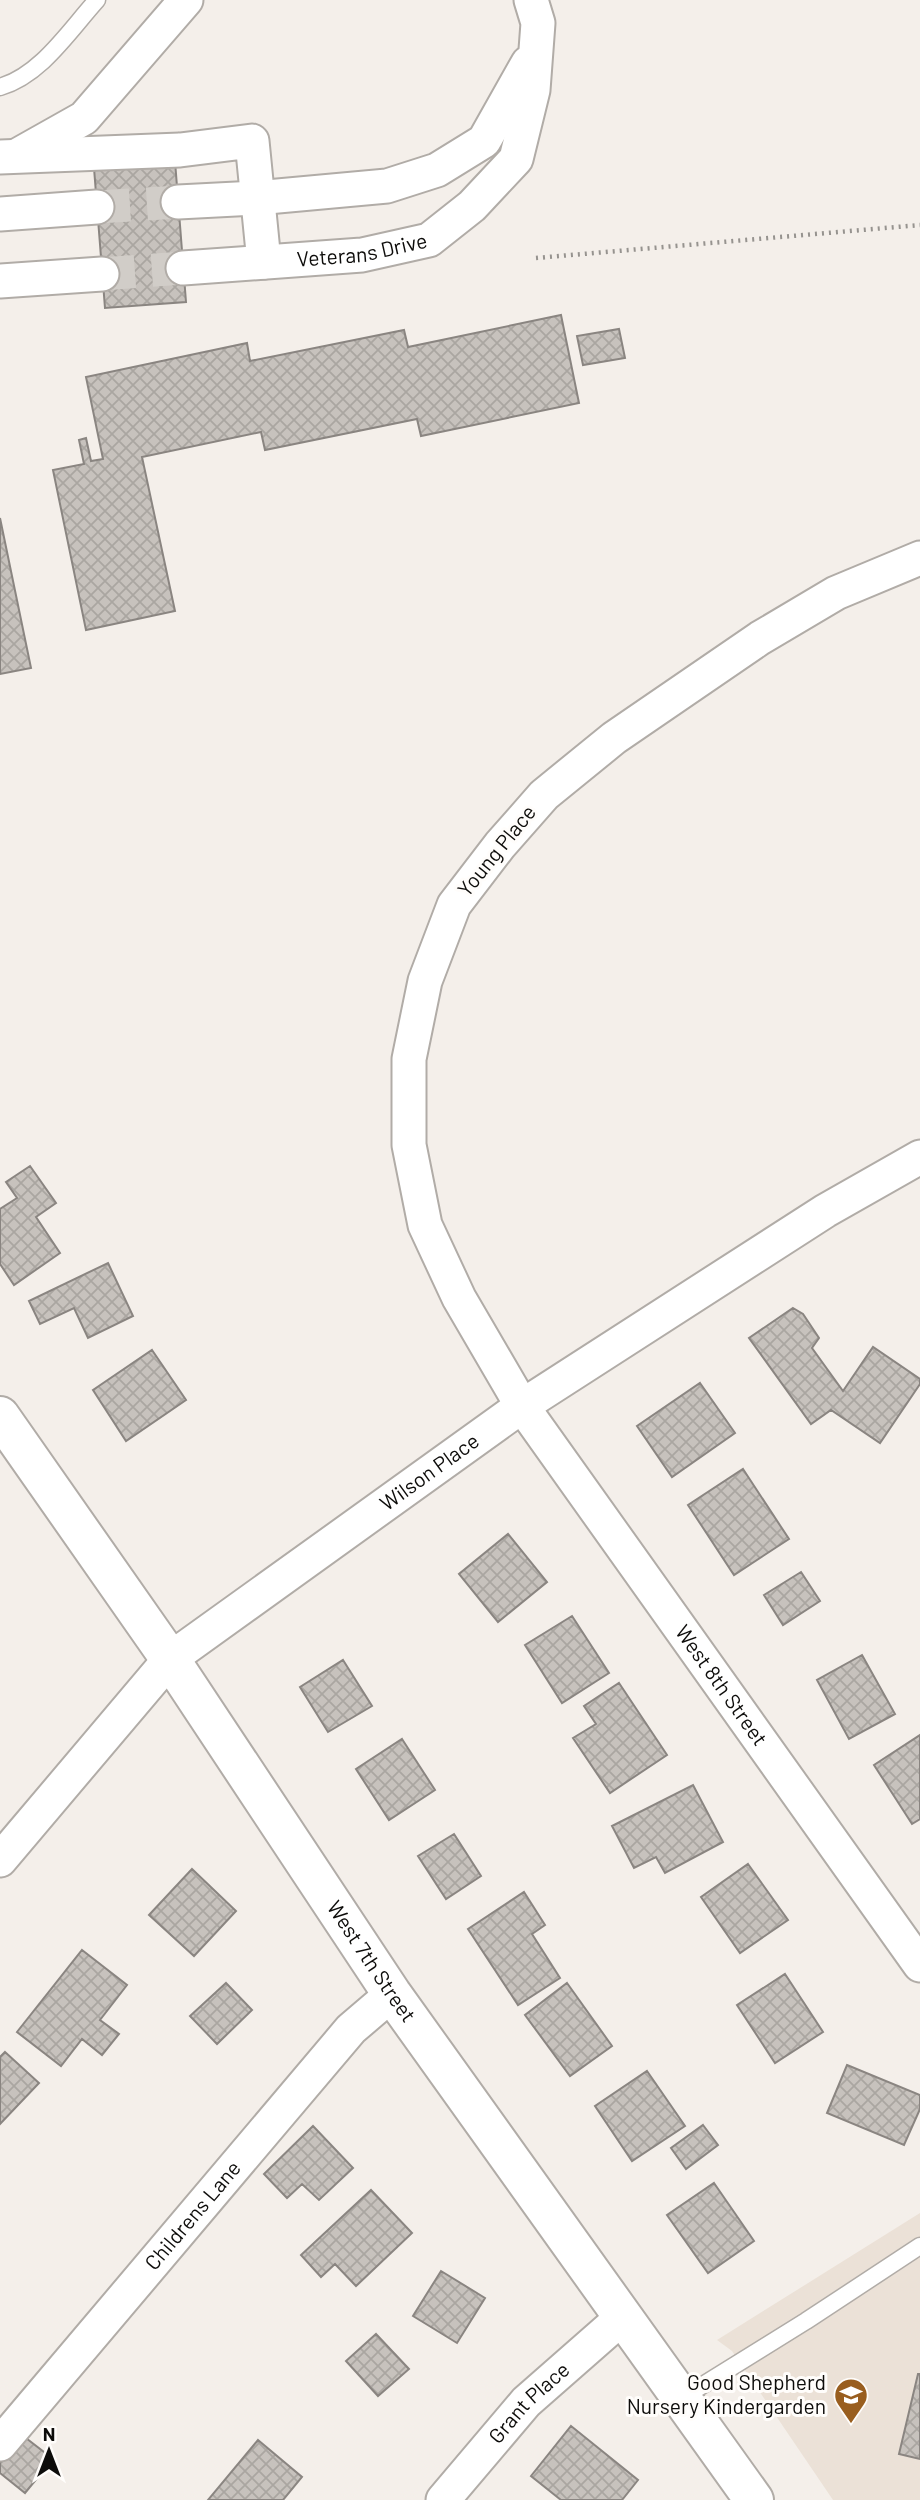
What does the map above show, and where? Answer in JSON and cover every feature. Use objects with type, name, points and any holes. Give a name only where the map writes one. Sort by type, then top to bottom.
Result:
[{"type":"street","points":[[7,157],[85,118],[186,0]]},
{"type":"street","name":"Veterans Drive","points":[[183,268],[362,256],[429,240],[472,206],[516,159],[533,90],[538,23],[531,0]]},
{"type":"street","points":[[178,202],[387,186],[437,170],[484,141],[536,50]]},
{"type":"street","points":[[7,157],[180,149],[252,141],[264,262]]},
{"type":"street","points":[[0,214],[97,208]]},
{"type":"street","points":[[0,281],[102,274]]},
{"type":"street","name":"Young Place","points":[[522,1406],[459,1298],[425,1225],[409,1145],[409,1059],[425,981],[454,905],[500,845],[544,795],[614,738],[761,638],[825,600],[920,558]]},
{"type":"street","name":"Wilson Place","points":[[0,1860],[170,1659],[522,1406],[825,1211],[920,1157]]},
{"type":"street","name":"West 8th Street","points":[[522,1406],[920,1965]]},
{"type":"street","name":"West 7th Street","points":[[0,1416],[170,1659],[392,1994],[754,2500]]},
{"type":"street","name":"Childrens Lane","points":[[0,2444],[351,2029],[392,1994]]},
{"type":"street","name":"Grant Place","points":[[443,2500],[526,2402],[624,2316]]},
{"type":"lane","points":[[0,88],[34,70],[97,0]]},
{"type":"lane","points":[[682,2398],[920,2246]]},
{"type":"path","points":[[536,258],[920,225]]},
{"type":"shaded area","name":"Good Shepherd Nursery Kindergarden","points":[[920,2213],[920,2500],[833,2500],[732,2351],[717,2340]]},
{"type":"building","points":[[175,161],[186,302],[105,308],[94,168]]},
{"type":"building","points":[[561,315],[579,403],[421,436],[417,419],[265,450],[261,432],[142,457],[175,611],[86,630],[53,470],[84,464],[79,440],[86,438],[91,461],[103,459],[86,377],[247,343],[250,361],[404,330],[408,347]]},
{"type":"building","points":[[619,329],[625,358],[583,365],[577,336]]},
{"type":"building","points":[[0,518],[31,668],[0,674]]},
{"type":"building","points":[[30,1166],[56,1203],[36,1217],[60,1253],[14,1285],[0,1264],[0,1209],[17,1198],[6,1182]]},
{"type":"building","points":[[108,1263],[133,1316],[88,1338],[74,1308],[40,1324],[29,1301]]},
{"type":"building","points":[[793,1308],[803,1314],[819,1338],[812,1348],[843,1391],[873,1347],[920,1379],[920,1384],[880,1443],[831,1410],[811,1424],[749,1338]]},
{"type":"building","points":[[152,1350],[186,1400],[126,1441],[93,1390]]},
{"type":"building","points":[[700,1383],[735,1433],[672,1477],[637,1426]]},
{"type":"building","points":[[743,1469],[789,1539],[734,1575],[688,1505]]},
{"type":"building","points":[[508,1534],[547,1582],[498,1622],[459,1574]]},
{"type":"building","points":[[801,1572],[820,1601],[783,1625],[764,1595]]},
{"type":"building","points":[[572,1616],[609,1673],[562,1703],[525,1645]]},
{"type":"building","points":[[862,1655],[895,1714],[849,1739],[817,1680]]},
{"type":"building","points":[[343,1660],[372,1706],[328,1732],[300,1687]]},
{"type":"building","points":[[619,1683],[667,1755],[610,1793],[573,1738],[596,1724],[584,1706]]},
{"type":"building","points":[[920,1735],[920,1819],[912,1824],[874,1765]]},
{"type":"building","points":[[402,1739],[435,1790],[389,1820],[356,1769]]},
{"type":"building","points":[[693,1785],[723,1842],[665,1873],[656,1857],[634,1868],[612,1826]]},
{"type":"building","points":[[454,1834],[481,1876],[446,1899],[418,1856]]},
{"type":"building","points":[[748,1864],[788,1920],[740,1953],[701,1897]]},
{"type":"building","points":[[192,1869],[236,1911],[194,1956],[149,1915]]},
{"type":"building","points":[[524,1892],[545,1925],[532,1934],[560,1978],[518,2005],[468,1929]]},
{"type":"building","points":[[82,1950],[127,1985],[100,2020],[119,2034],[102,2055],[82,2039],[61,2066],[17,2032]]},
{"type":"building","points":[[785,1974],[823,2032],[775,2063],[737,2005]]},
{"type":"building","points":[[226,1983],[252,2010],[217,2044],[190,2016]]},
{"type":"building","points":[[567,1983],[612,2046],[570,2076],[525,2015]]},
{"type":"building","points":[[5,2052],[39,2083],[0,2124],[0,2057]]},
{"type":"building","points":[[847,2065],[920,2095],[920,2109],[904,2145],[827,2113]]},
{"type":"building","points":[[647,2071],[685,2126],[632,2161],[595,2106]]},
{"type":"building","points":[[703,2125],[718,2145],[686,2169],[671,2148]]},
{"type":"building","points":[[313,2126],[353,2168],[319,2200],[302,2184],[287,2198],[264,2174]]},
{"type":"building","points":[[714,2183],[754,2241],[708,2273],[667,2215]]},
{"type":"building","points":[[371,2190],[412,2233],[356,2286],[335,2264],[321,2277],[301,2255]]},
{"type":"building","points":[[441,2271],[485,2298],[457,2343],[413,2316]]},
{"type":"building","points":[[376,2334],[409,2369],[378,2396],[346,2361]]},
{"type":"building","points":[[920,2374],[920,2459],[899,2454]]},
{"type":"building","points":[[571,2426],[638,2480],[622,2500],[561,2500],[531,2476]]},
{"type":"building","points":[[22,2435],[53,2459],[25,2493],[0,2473],[0,2463]]},
{"type":"building","points":[[258,2440],[302,2477],[283,2500],[208,2500]]},
{"type":"tunnel","points":[[97,207],[178,202]]},
{"type":"tunnel","points":[[102,274],[183,268]]},
{"type":"place","name":"Good Shepherd Nursery Kindergarden","points":[[851,2425]]}]
